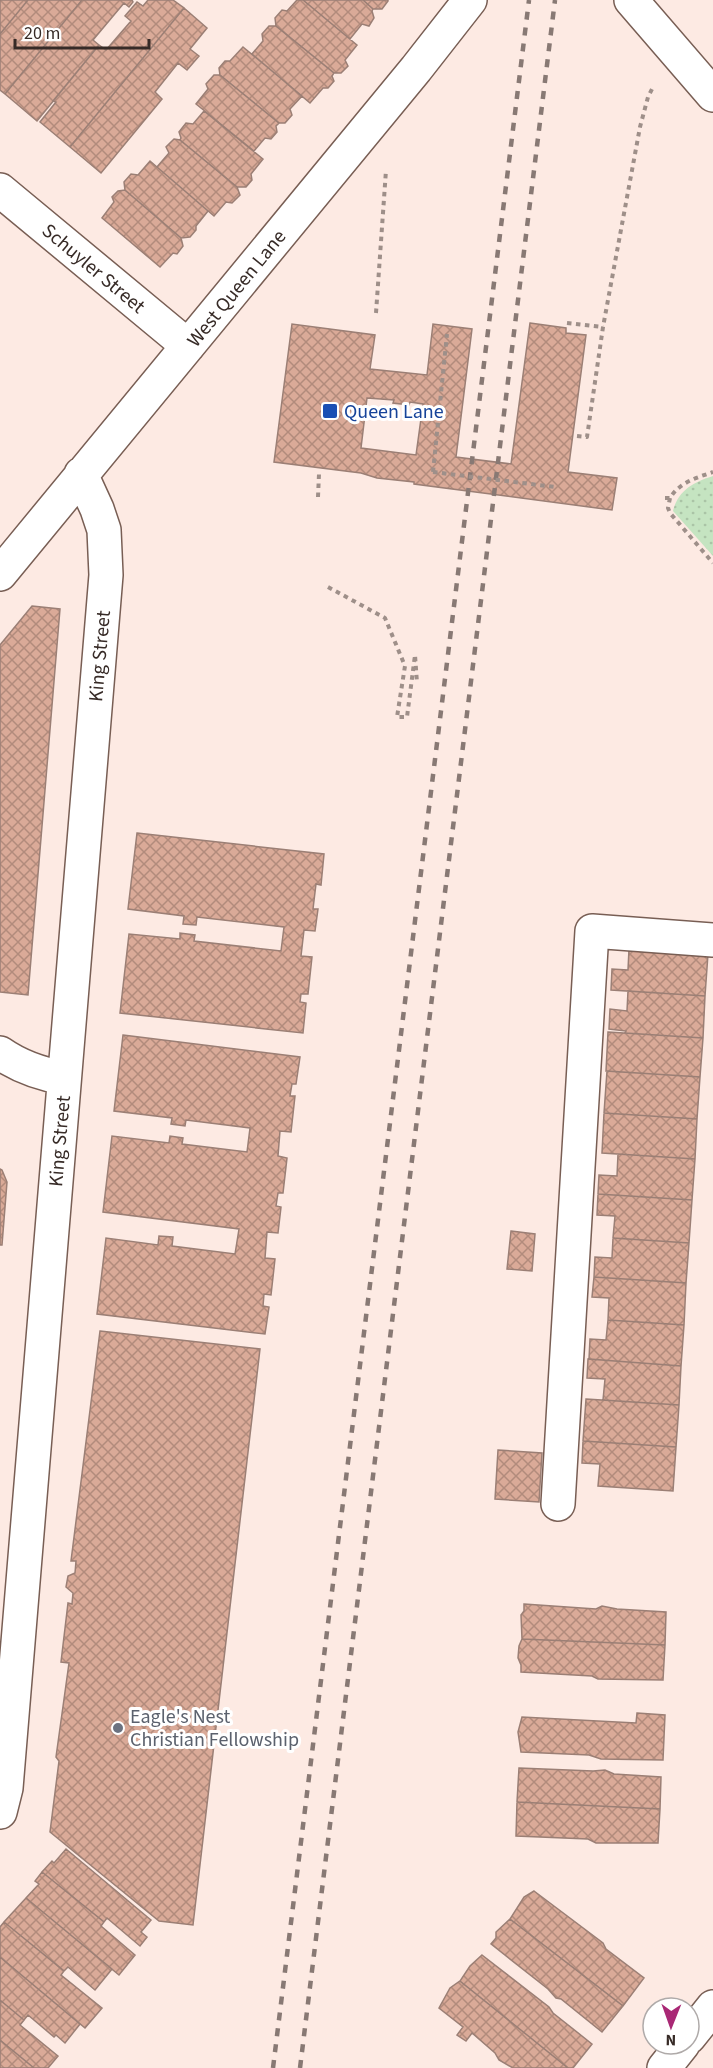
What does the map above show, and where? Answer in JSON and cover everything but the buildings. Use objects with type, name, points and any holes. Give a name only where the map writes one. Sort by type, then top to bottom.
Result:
[{"type":"street","name":"West Queen Lane","points":[[0,574],[416,69],[470,0]]},
{"type":"street","points":[[631,0],[713,95]]},
{"type":"street","name":"Schuyler Street","points":[[0,190],[188,346]]},
{"type":"street","name":"King Street","points":[[0,1812],[6,1788],[106,575],[104,530],[97,508],[81,474]]},
{"type":"street","points":[[558,1504],[592,931],[713,940]]},
{"type":"street","points":[[0,1053],[26,1068],[64,1078]]},
{"type":"street","points":[[701,2022],[713,2007]]},
{"type":"street","points":[[664,2068],[674,2056]]},
{"type":"path","points":[[577,436],[587,437],[603,327],[640,127],[652,89]]},
{"type":"path","points":[[376,313],[386,166]]},
{"type":"path","points":[[567,323],[603,327]]},
{"type":"path","points":[[447,334],[433,472],[555,487]]},
{"type":"path","points":[[713,472],[684,483],[667,498],[669,513],[713,563]]},
{"type":"path","points":[[318,497],[320,474]]},
{"type":"path","points":[[328,587],[385,618],[405,666],[397,717],[407,717],[415,655],[417,683]]},
{"type":"green space","points":[[713,476],[713,556],[673,511],[683,492],[699,481]]},
{"type":"railway","points":[[273,2068],[529,0]]},
{"type":"railway","points":[[300,2068],[555,0]]},
{"type":"place","name":"Queen Lane","points":[[330,411]]},
{"type":"place","name":"Eagle's Nest Christian Fellowship","points":[[118,1728]]}]
